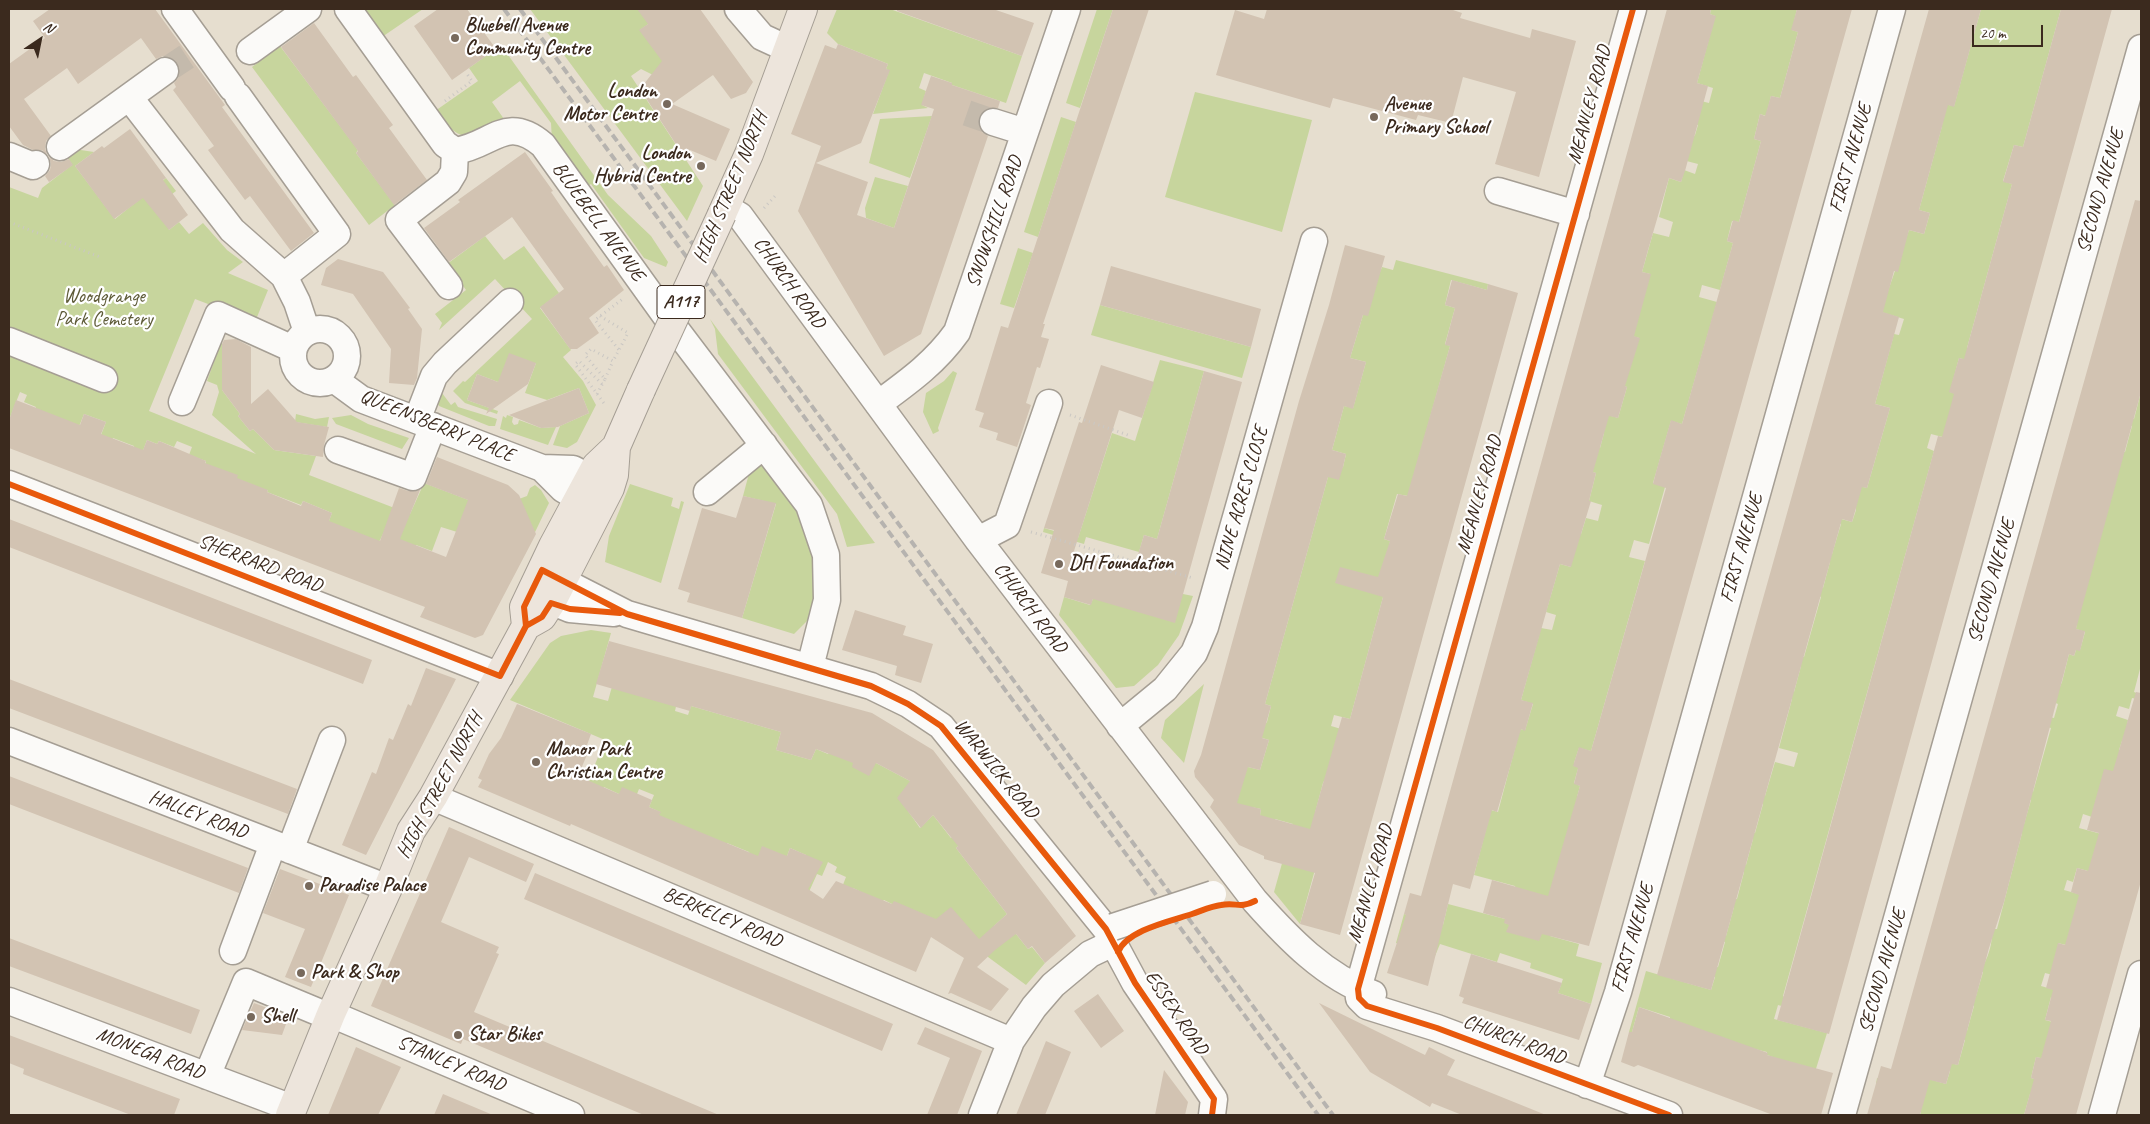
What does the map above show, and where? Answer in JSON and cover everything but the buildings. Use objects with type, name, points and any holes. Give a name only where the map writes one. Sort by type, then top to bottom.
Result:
[{"type":"main road","name":"HIGH STREET NORTH","points":[[291,1112],[411,831],[433,797],[526,626],[524,607],[547,587],[594,494],[596,466],[616,447],[749,154],[803,9]]},
{"type":"street","points":[[176,9],[195,50],[236,92],[337,234],[284,276]]},
{"type":"street","points":[[250,51],[308,9]]},
{"type":"street","points":[[348,9],[445,144],[455,151],[454,172],[448,182],[399,220],[449,286]]},
{"type":"street","points":[[738,9],[762,38],[788,49]]},
{"type":"street","name":"SNOWSHILL ROAD","points":[[878,404],[929,366],[957,332],[1067,9]]},
{"type":"street","name":"MEANLEY ROAD","points":[[1358,989],[1633,9]]},
{"type":"street","name":"FIRST AVENUE","points":[[1587,1085],[1618,992],[1892,9]]},
{"type":"street","name":"SECOND AVENUE","points":[[1842,1115],[2141,48]]},
{"type":"street","points":[[69,141],[162,74]]},
{"type":"street","name":"QUEENSBERRY PLACE","points":[[129,97],[232,230],[284,276],[297,302],[300,340],[294,365],[304,378],[319,383],[335,380],[344,371],[348,360],[344,342],[340,337],[330,330],[318,328],[300,340]]},
{"type":"street","points":[[993,122],[1025,132]]},
{"type":"street","name":"BLUEBELL AVENUE","points":[[455,151],[467,150],[505,131],[525,133],[543,145],[668,319],[810,505],[826,555],[827,600],[810,667]]},
{"type":"street","points":[[9,156],[33,166],[36,164]]},
{"type":"street","points":[[1498,192],[1576,214]]},
{"type":"street","name":"CHURCH ROAD","points":[[724,211],[740,216],[978,540],[1238,879],[1292,942],[1327,969],[1358,989],[1388,1000],[1437,1028],[1587,1085],[1620,1107],[1668,1115]]},
{"type":"street","name":"NINE ACRES CLOSE","points":[[1120,726],[1166,689],[1194,653],[1206,627],[1314,241]]},
{"type":"street","points":[[338,450],[413,477],[434,376],[445,362],[510,302]]},
{"type":"street","points":[[182,402],[218,315],[300,340]]},
{"type":"street","points":[[9,341],[104,379]]},
{"type":"street","name":"QUEENSBERRY PLACE","points":[[335,380],[362,399],[542,468],[563,489],[594,494]]},
{"type":"street","points":[[978,540],[1008,525],[1048,406]]},
{"type":"street","points":[[707,492],[764,445]]},
{"type":"street","name":"SHERRARD ROAD","points":[[9,484],[487,669],[500,676]]},
{"type":"street","name":"WARWICK ROAD","points":[[547,587],[627,614],[871,686],[908,704],[941,726],[1111,933]]},
{"type":"street","points":[[232,950],[332,740]]},
{"type":"street","name":"HALLEY ROAD","points":[[9,741],[388,888]]},
{"type":"street","name":"BERKELEY ROAD","points":[[433,797],[1010,1041]]},
{"type":"street","points":[[982,1115],[1010,1041],[1034,1006],[1053,985],[1090,954],[1111,933],[1213,894],[1238,879]]},
{"type":"street","name":"ESSEX ROAD","points":[[1111,933],[1134,983],[1214,1099],[1212,1115]]},
{"type":"street","points":[[2102,1115],[2141,974]]},
{"type":"street","name":"STANLEY ROAD","points":[[207,1076],[246,982],[331,1015],[571,1115]]},
{"type":"street","name":"MONEGA ROAD","points":[[9,1000],[207,1076],[291,1112]]},
{"type":"path","points":[[424,115],[472,81],[466,74]]},
{"type":"path","points":[[760,212],[776,195]]},
{"type":"path","points":[[9,222],[100,258]]},
{"type":"path","points":[[619,350],[594,320],[631,294]]},
{"type":"path","points":[[597,394],[628,333],[600,316]]},
{"type":"path","points":[[605,379],[585,355],[590,349],[613,361]]},
{"type":"path","points":[[602,384],[579,361],[575,364],[606,406]]},
{"type":"path","points":[[1048,406],[1128,435]]},
{"type":"path","points":[[1008,525],[1218,585]]},
{"type":"green space","points":[[362,9],[423,9],[382,37]]},
{"type":"green space","points":[[530,9],[647,9],[652,16],[662,9],[666,11],[640,30],[654,39],[673,85],[641,69],[631,76],[703,186],[687,221]]},
{"type":"green space","points":[[837,9],[890,9],[1022,56],[1006,103],[952,85],[952,83],[924,73],[919,88],[926,91],[922,105],[928,108],[873,114],[889,71],[886,69],[888,64],[838,44],[827,33]]},
{"type":"green space","points":[[1097,9],[1113,9],[1080,108],[1066,103]]},
{"type":"green space","points":[[1711,9],[1797,9],[1792,30],[1798,32],[1780,98],[1771,96],[1766,116],[1760,114],[1754,139],[1761,141],[1739,222],[1732,221],[1727,241],[1733,243],[1720,290],[1702,285],[1699,297],[1717,302],[1682,424],[1671,421],[1653,483],[1665,487],[1649,544],[1634,540],[1629,557],[1645,561],[1591,751],[1579,748],[1574,763],[1579,765],[1574,783],[1580,786],[1577,797],[1602,803],[1550,936],[1579,944],[1576,956],[1602,963],[1591,1004],[1558,993],[1563,979],[1530,968],[1531,963],[1500,953],[1497,962],[1440,944],[1435,956],[1396,943],[1404,914],[1443,925],[1448,904],[1505,919],[1505,923],[1524,929],[1515,886],[1474,875],[1491,810],[1498,812],[1520,729],[1525,730],[1533,704],[1521,700],[1541,628],[1552,630],[1556,615],[1546,612],[1560,564],[1571,567],[1569,531],[1581,534],[1586,518],[1598,521],[1602,505],[1589,501],[1596,473],[1586,470],[1593,446],[1600,448],[1604,433],[1602,413],[1618,418],[1627,387],[1611,382],[1639,338],[1625,334],[1650,274],[1642,272],[1653,233],[1669,237],[1673,222],[1659,217],[1669,178],[1681,182],[1684,170],[1695,174],[1698,164],[1675,158],[1695,135],[1698,125],[1687,122],[1701,101],[1709,103],[1713,88],[1697,83],[1715,16],[1710,14]]},
{"type":"green space","points":[[1981,9],[2061,9],[2023,147],[2014,145],[2003,181],[2012,184],[1967,348],[1985,365],[1959,358],[1950,392],[1975,399],[1962,442],[1931,434],[1927,448],[1934,451],[1783,996],[1806,1013],[1778,1005],[1774,1019],[1827,1033],[1815,1072],[1767,1055],[1767,1052],[1734,1044],[1670,1020],[1670,1017],[1639,1007],[1632,1032],[1629,1032],[1646,971],[1711,990],[1715,977],[1692,970],[1718,967],[1725,942],[1701,935],[1726,936],[1734,907],[1711,901],[1737,899],[1744,872],[1721,866],[1746,865],[1753,839],[1730,833],[1732,827],[1755,833],[1763,804],[1740,797],[1742,789],[1765,796],[1775,762],[1794,767],[1798,753],[1779,748],[1792,699],[1769,693],[1794,692],[1801,666],[1779,659],[1804,657],[1821,597],[1800,582],[1823,588],[1830,562],[1810,548],[1832,554],[1841,524],[1820,513],[1852,522],[1856,510],[1852,484],[1867,488],[1890,408],[1875,404],[1894,334],[1899,335],[1904,319],[1878,311],[1888,291],[1909,230],[1924,234],[1930,213],[1919,210],[1942,126],[1943,104],[1954,106]]},
{"type":"green space","points":[[501,45],[608,195],[651,236],[668,262],[666,267],[644,258],[591,184],[586,187],[552,141],[551,123],[520,81],[492,102],[504,119],[474,134],[467,136],[453,130],[435,111],[478,81],[469,68]]},
{"type":"green space","points":[[280,46],[358,150],[356,153],[395,205],[369,225],[252,67]]},
{"type":"green space","points":[[1195,92],[1312,120],[1282,232],[1165,197]]},
{"type":"green space","points":[[932,116],[910,178],[869,163],[880,119]]},
{"type":"green space","points":[[1061,117],[1076,122],[1038,237],[1024,232]]},
{"type":"green space","name":"Woodgrange Park Cemetery","points":[[74,149],[94,152],[75,166],[115,219],[166,178],[176,191],[162,202],[169,230],[179,222],[189,234],[203,223],[227,250],[243,262],[228,273],[268,290],[255,322],[195,299],[149,411],[256,454],[212,415],[219,392],[217,385],[207,381],[222,340],[222,390],[240,414],[238,416],[250,431],[253,429],[274,450],[316,456],[309,475],[410,514],[424,483],[492,509],[527,496],[530,488],[535,485],[541,490],[549,503],[525,553],[441,527],[432,551],[416,545],[414,549],[384,532],[379,542],[321,541],[332,513],[303,501],[301,505],[267,492],[268,490],[250,491],[205,465],[206,461],[189,455],[192,447],[177,441],[174,447],[159,441],[157,444],[147,440],[136,469],[134,446],[113,438],[106,457],[94,453],[106,422],[84,414],[72,444],[28,427],[36,407],[24,402],[27,395],[20,392],[9,420],[9,187],[38,198],[42,188],[72,165],[66,155]]},
{"type":"green space","points":[[875,177],[908,186],[894,228],[866,218],[865,208]]},
{"type":"green space","points":[[485,236],[504,260],[524,246],[559,293],[540,308],[571,350],[563,357],[583,381],[596,405],[577,442],[567,448],[553,445],[560,426],[589,413],[579,388],[547,400],[525,393],[536,363],[498,382],[477,374],[467,400],[498,411],[497,414],[465,403],[453,391],[532,319],[495,279],[439,330],[442,323],[435,314],[466,290],[447,264]]},
{"type":"green space","points":[[1018,248],[1033,253],[1014,308],[1000,304]]},
{"type":"green space","points":[[1396,260],[1488,284],[1487,290],[1451,280],[1445,305],[1455,308],[1445,344],[1450,346],[1408,496],[1397,494],[1384,539],[1390,541],[1383,597],[1350,719],[1334,715],[1331,726],[1348,731],[1323,783],[1315,813],[1324,837],[1300,924],[1274,892],[1293,824],[1275,819],[1272,832],[1260,815],[1261,809],[1251,807],[1235,808],[1244,766],[1260,770],[1269,740],[1256,736],[1267,722],[1271,706],[1265,704],[1328,477],[1343,467],[1346,454],[1332,450],[1344,406],[1353,408],[1366,362],[1350,358],[1363,315],[1382,267],[1393,270]]},
{"type":"green space","points":[[1100,305],[1251,347],[1242,378],[1091,335]]},
{"type":"green space","points":[[710,319],[875,543],[847,547],[837,514],[718,354],[715,329]]},
{"type":"green space","points":[[1160,360],[1204,371],[1157,539],[1144,535],[1139,552],[1086,537],[1084,544],[1043,532],[1044,528],[1078,538],[1112,433],[1135,441]]},
{"type":"green space","points":[[953,371],[957,373],[938,428],[939,431],[933,434],[923,412],[926,393],[944,381]]},
{"type":"green space","points":[[439,389],[451,405],[455,402],[458,407],[497,419],[495,426],[489,426],[439,406],[437,402]]},
{"type":"green space","points":[[2141,392],[2141,665],[2134,692],[2141,695],[2141,700],[2132,698],[2129,709],[2119,706],[2116,716],[2128,720],[2127,725],[2141,729],[2141,734],[2122,741],[2119,750],[2127,753],[2092,817],[2083,814],[2079,828],[2120,839],[2110,877],[2077,868],[2073,882],[2067,880],[2064,890],[2103,901],[2066,945],[2058,943],[2057,976],[2045,973],[2041,986],[2076,996],[2051,997],[2045,1020],[2068,1026],[2049,1060],[2036,1057],[2031,1078],[2063,1087],[2030,1094],[2024,1115],[1920,1115],[1921,1112],[1906,1108],[1897,1095],[1891,1115],[1885,1115],[1892,1089],[1876,1084],[1877,1078],[1911,1087],[1929,1079],[1946,1084],[1950,1071],[1933,1058],[1958,1065],[1965,1040],[1938,1033],[1967,1031],[1974,1006],[1971,1004],[1976,996],[1983,972],[1980,971],[1989,951],[1992,929],[1997,929],[2022,833],[1996,825],[2024,824],[2031,800],[2008,793],[2033,792],[2051,728],[2028,722],[2031,712],[2054,718],[2058,704],[2053,702],[2062,682],[2069,654],[2074,656],[2076,650],[2080,650],[2085,632],[2076,629],[2102,446],[2125,452],[2132,426],[2109,420],[2111,413],[2134,419]]},
{"type":"green space","points":[[296,414],[315,419],[329,417],[327,427],[295,422]]},
{"type":"green space","points":[[351,415],[368,424],[409,438],[402,449],[336,424],[332,418]]},
{"type":"green space","points":[[507,415],[513,417],[512,422],[514,425],[518,424],[519,420],[541,428],[556,427],[548,445],[500,429],[503,416],[506,418]]},
{"type":"green space","points":[[761,458],[805,516],[818,584],[811,617],[794,634],[742,618],[776,504],[743,496],[751,466]]},
{"type":"green space","points":[[630,484],[673,498],[671,506],[679,509],[681,501],[684,502],[661,583],[605,562],[609,536]]},
{"type":"green space","points":[[1183,594],[1193,596],[1179,635],[1158,665],[1134,686],[1116,688],[1059,615],[1064,597],[1090,605],[1093,599]]},
{"type":"green space","points":[[591,630],[611,633],[593,697],[608,701],[616,672],[677,702],[675,711],[688,715],[691,706],[781,732],[776,750],[811,760],[816,749],[828,754],[831,748],[876,763],[910,781],[908,811],[920,828],[933,815],[951,838],[962,831],[967,838],[956,848],[1007,914],[994,926],[1016,934],[1028,949],[1032,947],[1045,963],[1026,985],[988,957],[974,942],[937,922],[888,913],[892,904],[884,900],[882,902],[853,888],[844,909],[835,905],[846,877],[835,872],[837,867],[828,862],[822,876],[817,874],[808,894],[802,866],[806,855],[790,848],[787,856],[753,869],[749,852],[727,843],[722,855],[653,830],[660,812],[649,807],[654,795],[639,789],[627,819],[619,794],[604,787],[595,808],[571,823],[605,740],[510,700],[550,643],[561,636]]},
{"type":"green space","points":[[1204,684],[1184,763],[1161,738],[1165,720]]},
{"type":"tunnel","points":[[165,71],[189,55]]},
{"type":"tunnel","points":[[967,113],[993,122]]},
{"type":"railway","points":[[504,9],[1318,1115]]},
{"type":"railway","points":[[520,9],[1333,1115]]},
{"type":"cycle path","points":[[1633,9],[1358,989],[1359,998],[1367,1006],[1437,1028],[1669,1115]]},
{"type":"cycle path","points":[[9,484],[500,676],[526,626],[524,607],[542,570],[627,614],[871,686],[908,704],[941,726],[1106,929],[1135,983],[1214,1099],[1212,1115]]},
{"type":"cycle path","points":[[526,626],[542,617],[551,603],[570,609],[620,613]]},
{"type":"cycle path","points":[[1118,952],[1130,938],[1150,927],[1214,906],[1226,904],[1245,905],[1255,901]]},
{"type":"place","name":"Bluebell Avenue Community Centre","points":[[455,38]]},
{"type":"place","name":"London Motor Centre","points":[[667,104]]},
{"type":"place","name":"Avenue Primary School","points":[[1374,117]]},
{"type":"place","name":"London Hybrid Centre","points":[[701,166]]},
{"type":"place","name":"DH Foundation","points":[[1059,564]]},
{"type":"place","name":"Manor Park Christian Centre","points":[[536,762]]},
{"type":"place","name":"Paradise Palace","points":[[309,886]]},
{"type":"place","name":"Park & Shop","points":[[301,973]]},
{"type":"place","name":"Shell","points":[[251,1017]]},
{"type":"place","name":"Star Bikes","points":[[458,1035]]}]
